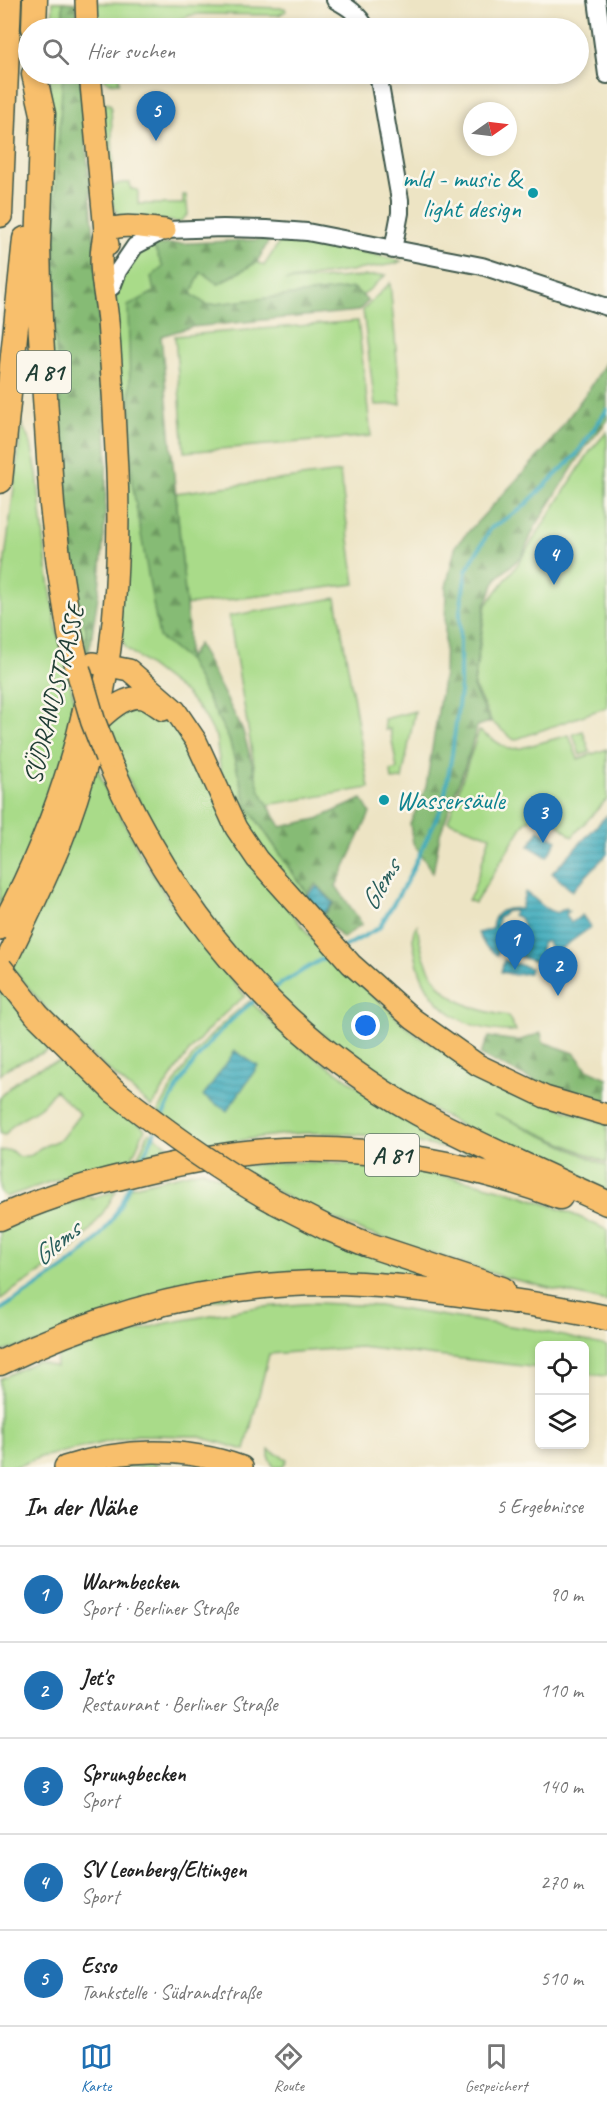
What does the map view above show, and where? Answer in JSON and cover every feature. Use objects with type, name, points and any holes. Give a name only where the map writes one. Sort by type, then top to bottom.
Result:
[{"type":"highway","points":[[0,215],[9,0]]},
{"type":"highway","points":[[34,0],[34,18]]},
{"type":"highway","points":[[0,481],[24,245],[32,84]]},
{"type":"highway","name":"A 81","points":[[36,84],[43,114],[38,246],[40,320],[50,475],[59,565],[93,666],[93,721],[140,828],[166,873],[203,926],[243,974],[296,1026],[343,1064],[419,1113],[607,1203]]},
{"type":"highway","points":[[0,968],[37,1015],[114,1090],[201,1157],[236,1180],[327,1228],[391,1253],[556,1306],[607,1318]]},
{"type":"highway","name":"A 81","points":[[0,1218],[94,1183],[169,1164],[282,1150],[343,1151],[435,1162],[518,1182],[607,1215]]},
{"type":"highway","points":[[0,1363],[84,1326],[135,1310],[202,1295],[266,1286],[329,1283],[384,1286],[556,1306]]},
{"type":"main road","points":[[87,0],[87,18]]},
{"type":"main road","name":"SÜDRANDSTRASSE","points":[[91,84],[105,231],[111,261],[112,287],[107,314]]},
{"type":"main road","points":[[105,231],[127,226],[165,230]]},
{"type":"main road","points":[[105,231],[119,238],[146,240]]},
{"type":"main road","name":"SÜDRANDSTRASSE","points":[[0,929],[39,845],[61,788],[84,708],[117,533],[115,408],[107,314],[100,269],[100,248],[105,231]]},
{"type":"main road","points":[[93,666],[184,724]]},
{"type":"main road","points":[[93,666],[129,670],[168,703],[196,741],[237,830],[257,859],[351,964],[413,1019],[478,1065],[545,1097],[607,1115]]},
{"type":"main road","name":"SÜDRANDSTRASSE","points":[[0,973],[60,844],[79,789],[99,720],[93,666]]},
{"type":"main road","points":[[99,720],[116,705],[134,698],[144,698]]},
{"type":"main road","points":[[64,1467],[119,1454],[176,1452],[242,1467]]},
{"type":"street","points":[[334,0],[349,8],[359,18]]},
{"type":"street","points":[[597,0],[607,75]]},
{"type":"street","points":[[380,84],[400,200],[400,213],[393,250]]},
{"type":"street","points":[[112,287],[118,271],[130,252],[146,240],[165,230],[223,228],[307,232],[482,266],[583,301],[607,306]]},
{"type":"green space","points":[[53,2],[63,2],[63,18],[52,18]]},
{"type":"green space","points":[[63,2],[77,3],[77,18],[63,18]]},
{"type":"green space","points":[[94,3],[285,8],[286,11],[279,15],[201,14],[184,18],[95,18]]},
{"type":"green space","points":[[50,84],[63,84],[75,600],[86,628],[86,671],[66,583],[41,227],[47,162]]},
{"type":"green space","points":[[62,84],[81,84],[94,235],[107,447],[105,521],[99,590],[86,671],[86,628],[75,600],[54,321],[56,175]]},
{"type":"green space","points":[[106,103],[111,105],[112,170],[108,170],[103,107]]},
{"type":"green space","points":[[123,183],[130,183],[131,189],[138,190],[138,204],[183,204],[183,195],[186,195],[188,214],[180,222],[123,218],[112,202],[111,189]]},
{"type":"green space","points":[[270,239],[257,262],[218,284],[201,272],[191,294],[207,305],[354,288],[368,301],[358,311],[191,327],[161,336],[188,626],[188,659],[198,644],[243,731],[260,791],[281,827],[317,819],[362,799],[370,813],[336,886],[362,924],[343,938],[322,917],[335,903],[316,884],[307,893],[247,806],[229,739],[188,661],[159,637],[132,483],[128,306],[154,292],[151,277],[163,267],[153,245]]},
{"type":"green space","points":[[280,241],[340,246],[401,261],[395,264],[285,281],[386,275],[362,296],[354,288],[207,305],[191,294],[201,272],[219,284],[257,262],[264,266]]},
{"type":"green space","points":[[153,245],[163,267],[154,292],[188,660],[229,739],[247,806],[307,894],[303,897],[279,867],[275,867],[241,819],[221,774],[216,737],[204,715],[186,694],[126,648],[119,634],[114,306],[118,287],[137,253]]},
{"type":"green space","points":[[390,283],[401,404],[375,405],[363,310]]},
{"type":"green space","points":[[358,321],[371,436],[184,452],[175,336]]},
{"type":"green space","points":[[607,360],[607,421],[585,448],[535,527],[522,556],[497,578],[485,605],[473,687],[490,722],[477,726],[469,755],[440,834],[433,873],[413,843],[410,824],[426,787],[444,673],[446,587],[456,545],[547,447],[592,385]]},
{"type":"green space","points":[[22,425],[31,444],[37,473],[47,568],[57,631],[77,710],[67,752],[0,918],[0,598]]},
{"type":"green space","points":[[607,432],[607,707],[514,740],[492,722],[474,686],[486,605],[517,565],[591,450]]},
{"type":"green space","points":[[340,472],[355,584],[186,605],[176,493]]},
{"type":"green space","points":[[336,598],[369,788],[261,806],[229,616]]},
{"type":"green space","points":[[130,704],[168,718],[184,735],[257,868],[316,944],[416,1035],[519,1094],[607,1124],[607,1163],[494,1113],[607,1166],[607,1192],[480,1136],[366,1072],[249,970],[174,874],[102,724]]},
{"type":"green space","points":[[415,711],[402,779],[392,780],[391,771],[397,769],[390,729],[385,730],[384,719]]},
{"type":"green space","points":[[479,731],[508,749],[521,748],[569,735],[578,759],[607,749],[607,799],[572,837],[556,822],[532,815],[530,820],[525,822],[475,903],[468,900],[473,892],[490,836],[448,821]]},
{"type":"green space","points":[[583,731],[590,752],[580,755],[573,734]]},
{"type":"green space","points":[[95,762],[109,797],[166,896],[245,996],[193,1047],[152,1107],[72,1039],[10,966]]},
{"type":"green space","points":[[417,925],[426,963],[444,990],[470,1006],[508,1016],[516,1031],[481,1027],[465,1022],[451,1014],[439,1003],[421,975],[413,936]]},
{"type":"green space","points":[[0,989],[50,1042],[51,1047],[47,1051],[9,1067],[0,1075]]},
{"type":"green space","points":[[250,1001],[301,1048],[377,1099],[484,1156],[396,1139],[328,1133],[280,1135],[205,1147],[158,1112],[197,1050],[221,1025]]},
{"type":"green space","points":[[541,1033],[543,1042],[574,1053],[587,1069],[607,1078],[607,1109],[553,1090],[480,1055],[489,1037],[518,1041]]},
{"type":"green space","points":[[57,1062],[69,1063],[75,1077],[82,1073],[145,1129],[130,1162],[70,1175],[6,1197],[0,1192],[0,1151],[10,1150],[20,1157],[32,1155],[40,1148],[61,1139],[80,1114],[55,1090],[34,1112],[17,1121],[5,1135],[0,1134],[0,1098],[26,1075],[40,1067]]},
{"type":"green space","points":[[149,1132],[175,1151],[136,1161]]},
{"type":"green space","points":[[295,1162],[375,1166],[455,1178],[533,1199],[570,1213],[607,1230],[607,1302],[504,1277],[364,1232],[295,1202],[235,1166]]},
{"type":"green space","points":[[202,1170],[475,1287],[323,1274],[0,1352],[0,1311],[58,1272],[91,1245],[118,1209],[130,1187]]},
{"type":"green space","points":[[116,1191],[100,1217],[83,1238],[51,1265],[0,1300],[0,1230],[36,1214],[91,1196],[92,1198]]},
{"type":"green space","points":[[316,1303],[379,1306],[536,1330],[585,1341],[535,1341],[535,1368],[360,1347],[269,1354],[245,1450],[197,1436],[137,1435],[41,1457],[15,1467],[0,1467],[0,1379],[37,1361],[56,1367],[57,1356],[162,1324],[250,1308]]},
{"type":"green space","points":[[589,1342],[607,1346],[607,1376],[589,1374]]},
{"type":"green space","points":[[269,1450],[287,1459],[283,1467],[274,1467],[269,1459]]},
{"type":"green space","points":[[151,1462],[160,1467],[104,1467]]},
{"type":"water","points":[[607,815],[607,854],[572,891],[552,873]]},
{"type":"water","points":[[539,830],[557,840],[547,857],[529,846]]},
{"type":"water","points":[[317,886],[333,903],[323,914],[306,897]]},
{"type":"water","points":[[525,892],[551,911],[557,913],[566,908],[569,911],[566,914],[571,923],[582,915],[591,927],[555,953],[546,941],[542,944],[541,958],[536,962],[499,950],[497,955],[485,946],[478,933],[492,929],[497,914],[505,910],[521,909]],"holes":[[[507,911],[515,911],[513,915],[520,918],[523,925],[520,935],[508,939],[501,936],[497,929],[498,918]]]},
{"type":"water","points":[[504,960],[530,968],[529,973],[515,975],[501,972]]},
{"type":"water","points":[[235,1051],[258,1066],[227,1111],[203,1096]]},
{"type":"waterway","name":"Glems","points":[[344,947],[379,928],[408,879],[443,804],[460,691],[460,612],[466,571],[491,528],[521,509],[576,455],[607,410]]},
{"type":"waterway","name":"Glems","points":[[272,989],[332,953]]},
{"type":"waterway","name":"Glems","points":[[162,1117],[180,1083],[202,1051],[228,1023],[258,998]]},
{"type":"waterway","name":"Glems","points":[[140,1163],[155,1132]]},
{"type":"waterway","name":"Glems","points":[[0,1310],[60,1271],[88,1248],[111,1221],[130,1183]]},
{"type":"place","name":"Esso","points":[[156,141]]},
{"type":"place","name":"mld - music & light design","points":[[533,193]]},
{"type":"place","name":"SV Leonberg/Eltingen","points":[[554,585]]},
{"type":"place","name":"Wassersäule","points":[[384,800]]},
{"type":"place","name":"Sprungbecken","points":[[543,843]]},
{"type":"place","name":"Warmbecken","points":[[515,970]]},
{"type":"place","name":"Jet's","points":[[558,996]]}]
